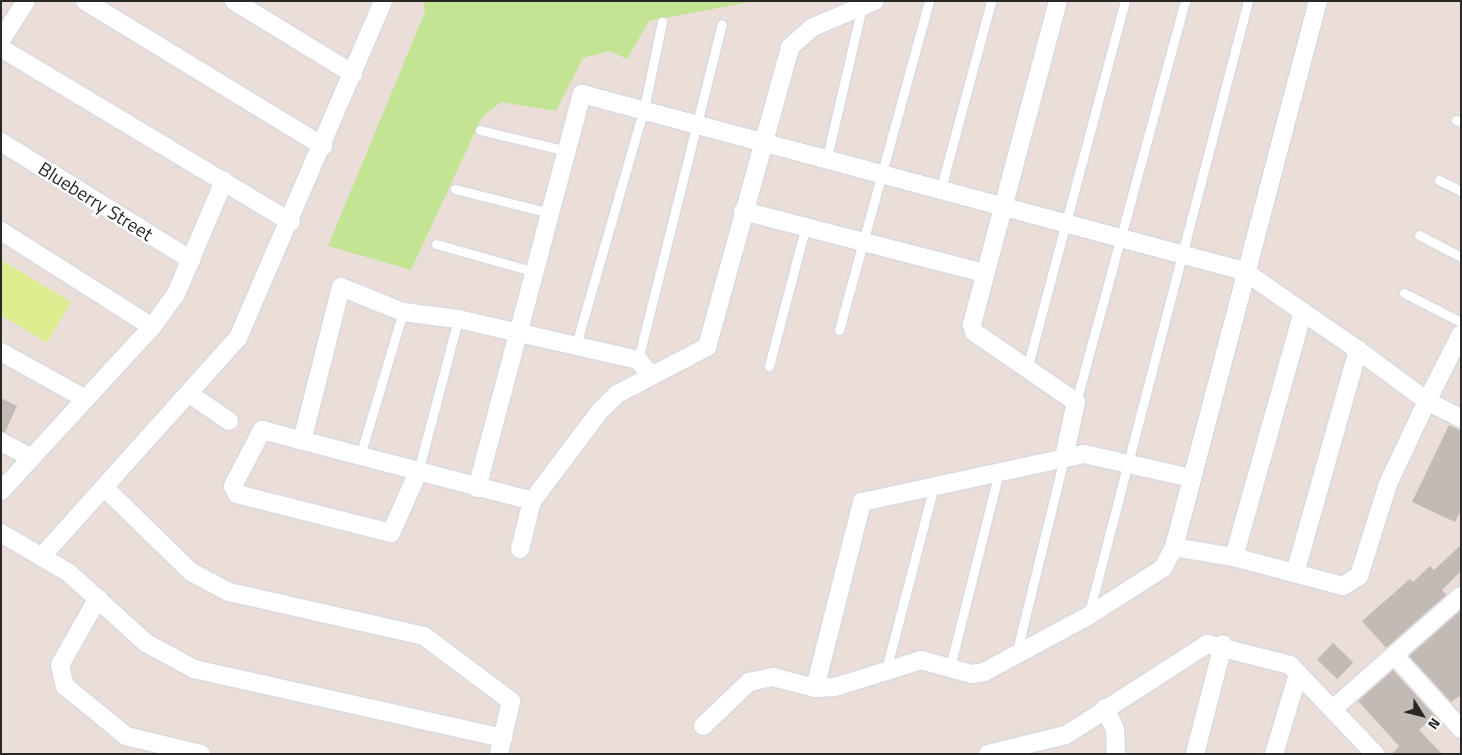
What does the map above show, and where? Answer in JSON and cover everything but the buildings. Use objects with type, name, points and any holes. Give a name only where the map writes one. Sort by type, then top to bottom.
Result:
[{"type":"street","points":[[1,40],[26,1]]},
{"type":"street","points":[[85,1],[324,146]]},
{"type":"street","points":[[234,1],[353,74]]},
{"type":"street","points":[[44,555],[191,394],[238,338],[324,146],[382,1]]},
{"type":"street","points":[[1058,1],[1003,205],[974,332],[1028,365],[1076,402],[1064,458]]},
{"type":"street","points":[[702,726],[749,682],[773,677],[815,688],[835,687],[921,660],[984,672],[1016,657],[1088,616],[1163,568],[1174,547],[1244,271],[1318,1]]},
{"type":"street","points":[[520,550],[532,501],[599,412],[617,394],[707,347],[762,139],[795,40],[868,4]]},
{"type":"street","points":[[1,48],[291,222]]},
{"type":"street","points":[[477,488],[582,94],[701,122],[1066,224],[1244,271],[1358,350],[1427,401],[1461,418]]},
{"type":"street","name":"Blueberry Street","points":[[1,142],[191,260]]},
{"type":"street","points":[[1,491],[84,398],[152,327],[176,294],[224,181]]},
{"type":"street","points":[[743,210],[986,273]]},
{"type":"street","points":[[1,231],[152,327]]},
{"type":"street","points":[[302,441],[341,287],[403,312],[458,319],[638,360],[651,375]]},
{"type":"street","points":[[1234,557],[1303,312]]},
{"type":"street","points":[[1174,547],[1234,557],[1343,586],[1359,576],[1388,484],[1461,334]]},
{"type":"street","points":[[1295,574],[1358,350]]},
{"type":"street","points":[[1,352],[84,398]]},
{"type":"street","points":[[191,394],[229,421]]},
{"type":"street","points":[[418,472],[391,533],[237,494],[233,486],[262,430],[532,501]]},
{"type":"street","points":[[1,442],[31,457]]},
{"type":"street","points":[[815,688],[862,502],[1084,454],[1191,478]]},
{"type":"street","points":[[1,533],[44,555],[98,598],[146,643],[194,669],[501,746],[511,701],[424,636],[228,592],[191,572],[106,489]]},
{"type":"street","points":[[98,598],[60,665],[66,686],[126,736],[201,754]]},
{"type":"street","points":[[1334,708],[1394,655],[1459,602]]},
{"type":"street","points":[[1195,754],[1223,645]]},
{"type":"street","points":[[988,754],[1038,748],[1066,735],[1195,648],[1223,645],[1290,665],[1334,708],[1373,753]]},
{"type":"street","points":[[1394,655],[1461,729]]},
{"type":"street","points":[[1274,754],[1298,674]]},
{"type":"street","points":[[1105,708],[1115,729],[1116,754]]},
{"type":"lane","points":[[839,330],[929,1]]},
{"type":"lane","points":[[941,188],[991,1]]},
{"type":"lane","points":[[1028,365],[1124,1]]},
{"type":"lane","points":[[1076,402],[1124,238],[1185,1]]},
{"type":"lane","points":[[1088,616],[1180,254],[1248,1]]},
{"type":"lane","points":[[827,157],[868,4]]},
{"type":"lane","points":[[576,345],[644,108],[662,22]]},
{"type":"lane","points":[[638,360],[701,122],[722,24]]},
{"type":"lane","points":[[480,130],[567,151]]},
{"type":"lane","points":[[1440,180],[1461,191]]},
{"type":"lane","points":[[456,188],[550,213]]},
{"type":"lane","points":[[769,366],[806,225]]},
{"type":"lane","points":[[1419,235],[1461,257]]},
{"type":"lane","points":[[436,244],[535,272]]},
{"type":"lane","points":[[1404,293],[1461,322]]},
{"type":"lane","points":[[360,456],[403,312]]},
{"type":"lane","points":[[418,472],[458,319]]},
{"type":"lane","points":[[1016,657],[1064,458]]},
{"type":"lane","points":[[950,667],[999,472]]},
{"type":"lane","points":[[886,670],[934,486]]},
{"type":"green space","points":[[424,1],[756,1],[649,21],[627,59],[609,51],[583,58],[556,111],[501,102],[482,117],[411,270],[328,246],[425,12]]},
{"type":"green space","points":[[1,260],[71,302],[47,343],[1,315]]}]
